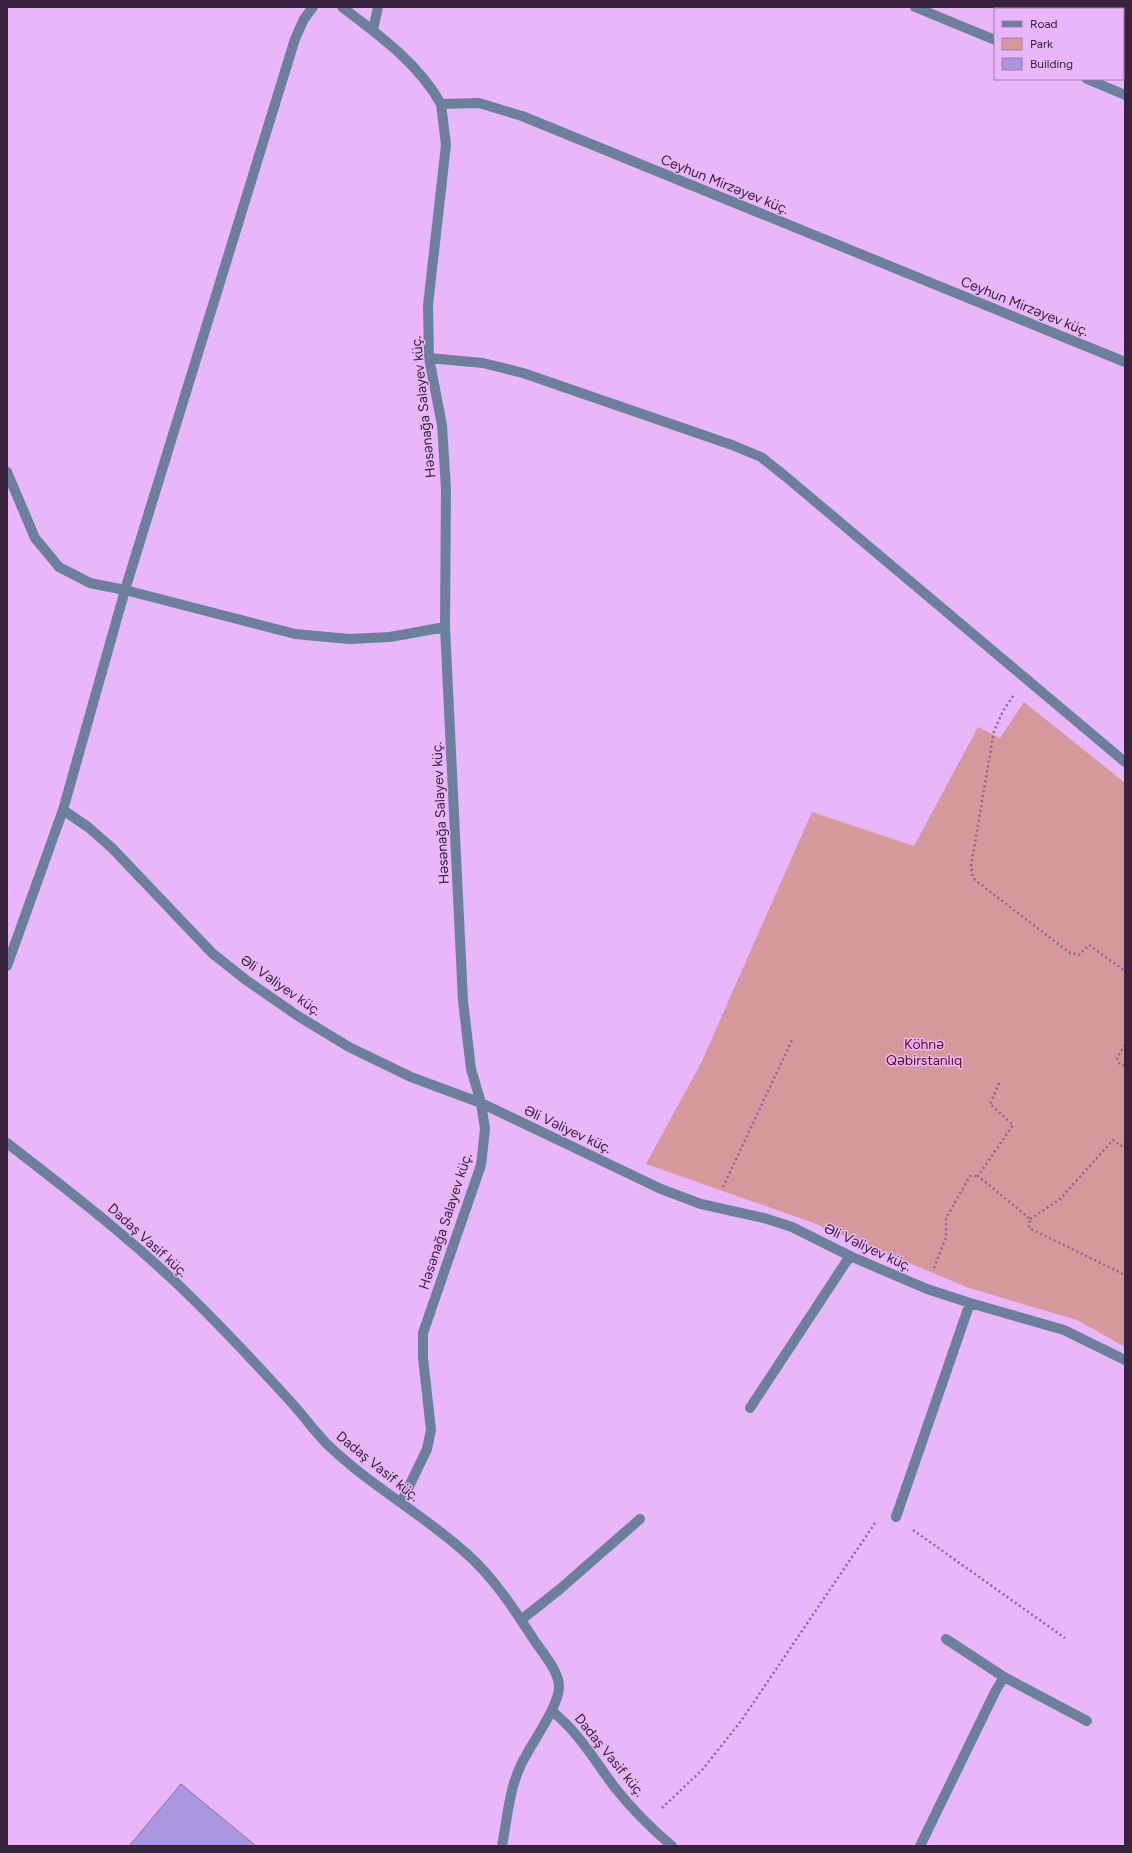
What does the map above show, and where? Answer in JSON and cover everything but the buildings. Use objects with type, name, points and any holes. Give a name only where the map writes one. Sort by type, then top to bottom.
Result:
[{"type":"street","points":[[7,966],[63,810],[125,590],[295,39],[304,19],[313,7]]},
{"type":"street","points":[[342,7],[373,30],[423,78],[432,88],[441,104]]},
{"type":"street","points":[[373,30],[378,7]]},
{"type":"street","points":[[915,7],[994,40]]},
{"type":"street","points":[[1089,80],[1125,95]]},
{"type":"street","name":"Ceyhun Mirzəyev küç.","points":[[441,104],[479,103],[522,116],[1125,362]]},
{"type":"street","name":"Həsənağa Salayev küç.","points":[[401,1503],[427,1450],[430,1430],[423,1358],[423,1333],[481,1165],[485,1129],[481,1103],[471,1069],[463,1001],[444,627],[446,488],[442,425],[429,358],[428,304],[446,145],[441,104]]},
{"type":"street","points":[[429,358],[483,363],[523,373],[732,445],[760,458],[791,481],[1125,762]]},
{"type":"street","points":[[7,472],[35,538],[59,567],[90,583],[125,590],[295,634],[349,639],[390,637],[444,627]]},
{"type":"street","name":"Əli Vəliyev küç.","points":[[63,810],[88,827],[112,848],[212,953],[246,980],[298,1016],[349,1047],[411,1077],[481,1103],[661,1189],[713,1207],[764,1218],[792,1228],[850,1256],[927,1289],[1064,1330],[1125,1360]]},
{"type":"street","name":"Dadaş Vasif küç.","points":[[7,1143],[80,1199],[151,1260],[202,1309],[291,1402],[327,1444],[360,1472],[466,1553],[490,1577],[555,1672],[559,1684],[558,1697],[552,1711],[570,1725],[617,1790],[672,1846]]},
{"type":"street","points":[[750,1408],[850,1256]]},
{"type":"street","points":[[896,1517],[970,1303]]},
{"type":"street","points":[[520,1620],[560,1589],[640,1519]]},
{"type":"street","points":[[946,1639],[1004,1677],[1087,1721]]},
{"type":"street","points":[[920,1846],[996,1690],[1004,1677]]},
{"type":"street","points":[[502,1846],[512,1791],[519,1768],[552,1711]]},
{"type":"path","points":[[1025,679],[1003,711],[994,731],[972,866],[972,874],[975,880],[1070,952],[1079,955],[1088,945],[1125,971]]},
{"type":"path","points":[[713,1207],[793,1038]]},
{"type":"path","points":[[1125,1045],[1117,1058],[1119,1062],[1125,1066]]},
{"type":"path","points":[[978,1176],[1013,1125],[990,1104],[999,1083]]},
{"type":"path","points":[[1030,1219],[1060,1199],[1113,1140],[1121,1146],[1125,1142]]},
{"type":"path","points":[[927,1289],[946,1237],[946,1218],[970,1176],[978,1176],[1030,1219]]},
{"type":"path","points":[[1030,1219],[1030,1228],[1125,1275]]},
{"type":"path","points":[[647,1822],[702,1770],[741,1721],[876,1522],[884,1517],[896,1517],[1065,1638]]},
{"type":"green space","name":"Köhnə Qəbirstanlıq","points":[[1024,702],[1125,783],[1125,1347],[1077,1320],[969,1288],[811,1222],[646,1164],[701,1063],[812,812],[914,846],[978,727],[1000,738]]}]
